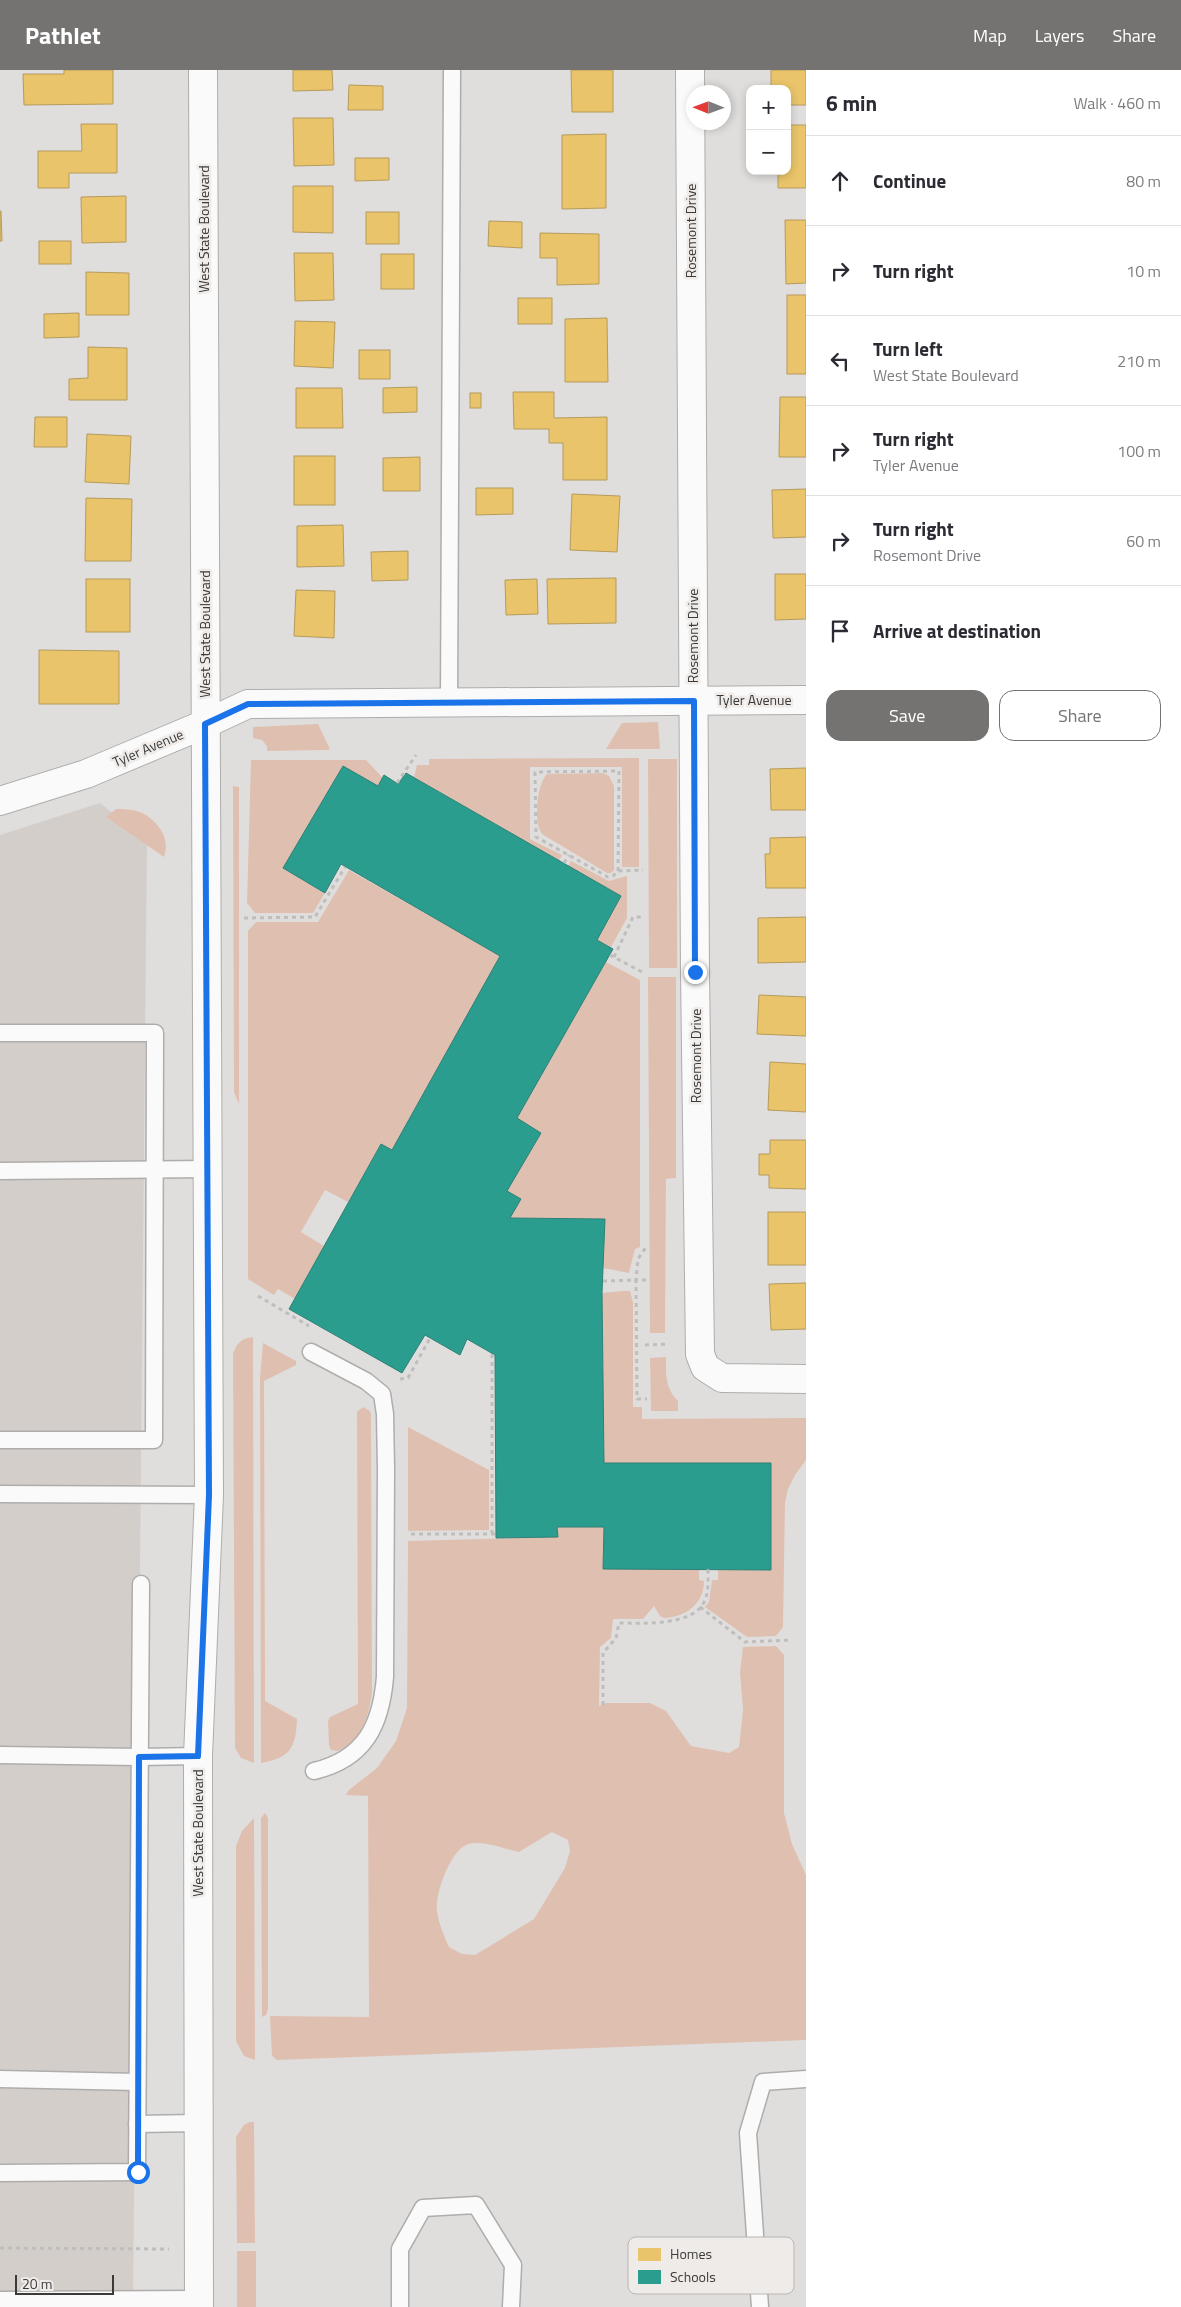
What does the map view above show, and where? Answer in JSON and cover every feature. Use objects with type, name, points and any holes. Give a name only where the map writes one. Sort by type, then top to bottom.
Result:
[{"type":"main road","name":"West State Boulevard","points":[[199,2303],[198,1756],[209,1495],[203,70]]},
{"type":"main road","name":"Rosemont Drive","points":[[690,70],[700,1354],[705,1367],[715,1375],[730,1379],[806,1379]]},
{"type":"main road","name":"Tyler Avenue","points":[[0,801],[86,774],[248,704],[806,700]]},
{"type":"lane","points":[[449,702],[452,70]]},
{"type":"lane","points":[[0,1033],[155,1033],[154,1440],[0,1440]]},
{"type":"lane","points":[[0,1171],[208,1169]]},
{"type":"lane","points":[[311,1352],[358,1376],[382,1394],[385,1414],[386,1469],[385,1677],[383,1703],[376,1724],[362,1744],[344,1761],[314,1771]]},
{"type":"lane","points":[[0,1494],[209,1495]]},
{"type":"lane","points":[[0,2173],[138,2172],[141,1584]]},
{"type":"lane","points":[[0,1755],[198,1756]]},
{"type":"lane","points":[[0,2079],[137,2082]]},
{"type":"lane","points":[[755,2237],[748,2134],[763,2082],[806,2079]]},
{"type":"lane","points":[[137,2124],[198,2123]]},
{"type":"lane","points":[[400,2307],[400,2249],[423,2208],[476,2205],[513,2265],[511,2307]]},
{"type":"lane","points":[[759,2294],[760,2307]]},
{"type":"lane","points":[[0,2300],[199,2303]]},
{"type":"path","points":[[397,783],[416,754]]},
{"type":"path","points":[[618,871],[619,771],[535,772],[536,837],[608,876],[613,876],[618,871],[643,870]]},
{"type":"path","points":[[564,863],[569,855]]},
{"type":"path","points":[[244,918],[315,917],[345,866]]},
{"type":"path","points":[[644,917],[633,917],[612,956],[644,973]]},
{"type":"path","points":[[646,1247],[638,1259],[636,1280],[637,1399],[647,1399]]},
{"type":"path","points":[[603,1281],[646,1280]]},
{"type":"path","points":[[397,1379],[408,1378],[430,1338]]},
{"type":"path","points":[[645,1345],[672,1344]]},
{"type":"path","points":[[403,1534],[494,1534],[492,1354]]},
{"type":"path","points":[[603,1705],[603,1653],[616,1638],[619,1623],[665,1622],[681,1618],[700,1607],[704,1602],[708,1589],[708,1569]]},
{"type":"path","points":[[700,1607],[744,1642],[792,1640]]},
{"type":"path","points":[[0,2248],[164,2248]]},
{"type":"shaded area","points":[[658,722],[660,749],[606,749],[622,723]]},
{"type":"shaded area","points":[[318,724],[330,749],[267,751],[267,746],[262,740],[253,738],[253,727]]},
{"type":"shaded area","points":[[639,758],[639,867],[622,867],[622,767],[530,767],[530,839],[562,855],[559,861],[414,777],[417,765],[429,765],[429,759]]},
{"type":"shaded area","points":[[648,759],[677,759],[677,968],[649,968]]},
{"type":"shaded area","points":[[251,760],[366,760],[383,778],[378,786],[343,766],[283,868],[325,893],[313,913],[255,913],[247,903]]},
{"type":"shaded area","points":[[603,773],[609,776],[614,786],[614,870],[611,873],[607,873],[542,834],[539,829],[537,813],[541,786],[547,774]]},
{"type":"shaded area","points":[[233,786],[239,787],[239,1104],[234,1092]]},
{"type":"shaded area","points":[[100,803],[147,840],[133,2307],[0,2307],[0,835]]},
{"type":"shaded area","points":[[116,809],[140,812],[154,821],[163,834],[165,841],[164,857],[106,817]]},
{"type":"shaded area","points":[[571,861],[609,881],[627,876],[627,918],[611,947],[597,940],[621,896],[568,866]]},
{"type":"shaded area","points":[[349,870],[500,956],[392,1150],[381,1144],[348,1202],[325,1190],[301,1232],[324,1246],[295,1299],[278,1289],[274,1295],[248,1279],[248,931],[256,922],[318,922]]},
{"type":"shaded area","points":[[606,962],[640,980],[640,1247],[635,1249],[629,1273],[603,1268],[605,1219],[510,1218],[507,1191],[541,1133],[517,1118]]},
{"type":"shaded area","points":[[648,977],[676,977],[676,1178],[666,1179],[665,1333],[650,1333]]},
{"type":"shaded area","points":[[630,1291],[633,1302],[633,1407],[642,1407],[642,1419],[806,1418],[806,1460],[788,1489],[785,1503],[783,1627],[776,1636],[747,1637],[705,1607],[709,1602],[712,1580],[718,1580],[718,1570],[771,1569],[771,1463],[604,1463],[602,1293]]},
{"type":"shaded area","points":[[253,1337],[254,1763],[241,1758],[235,1748],[233,1354],[240,1342]]},
{"type":"shaded area","points":[[263,1343],[296,1361],[296,1365],[264,1381],[265,1701],[297,1719],[295,1737],[290,1750],[279,1758],[261,1763],[260,1378]]},
{"type":"shaded area","points":[[666,1357],[668,1386],[678,1401],[678,1411],[651,1411],[650,1358]]},
{"type":"shaded area","points":[[363,1407],[370,1411],[371,1415],[372,1691],[369,1709],[363,1726],[353,1741],[338,1751],[331,1750],[329,1745],[328,1721],[330,1717],[358,1704],[357,1412]]},
{"type":"shaded area","points":[[408,1427],[489,1470],[489,1530],[408,1531]]},
{"type":"shaded area","points":[[557,1527],[604,1527],[603,1569],[699,1569],[699,1580],[704,1581],[701,1596],[697,1603],[680,1615],[664,1618],[660,1616],[654,1606],[643,1619],[613,1619],[611,1638],[600,1647],[599,1706],[606,1703],[650,1703],[666,1711],[691,1746],[729,1753],[739,1747],[743,1710],[740,1672],[743,1647],[776,1646],[784,1655],[784,1813],[792,1844],[806,1875],[806,2040],[277,2060],[272,2056],[270,2016],[369,2017],[368,1796],[346,1795],[349,1790],[377,1768],[396,1741],[407,1708],[408,1541],[557,1537]],"holes":[[[552,1832],[568,1840],[570,1851],[565,1868],[534,1919],[475,1955],[462,1954],[449,1947],[443,1934],[437,1910],[438,1894],[449,1864],[460,1849],[466,1845],[478,1843],[519,1852]]]},
{"type":"shaded area","points":[[265,1813],[268,1818],[268,2009],[266,2015],[262,2017],[261,1818]]},
{"type":"shaded area","points":[[254,1818],[255,2060],[244,2056],[236,2041],[236,1846],[242,1831]]},
{"type":"shaded area","points":[[254,2122],[255,2243],[237,2243],[236,2137],[244,2125]]},
{"type":"shaded area","points":[[237,2251],[256,2251],[256,2307],[237,2307]]},
{"type":"building: Homes","points":[[64,70],[113,70],[113,104],[24,105],[23,74],[64,74]]},
{"type":"building: Homes","points":[[293,70],[332,70],[333,90],[293,91]]},
{"type":"building: Homes","points":[[571,70],[613,70],[613,112],[572,112]]},
{"type":"building: Homes","points":[[771,70],[806,70],[806,105],[791,105],[791,85],[771,85]]},
{"type":"building: Homes","points":[[349,85],[383,86],[383,110],[348,110]]},
{"type":"building: Homes","points":[[293,118],[333,118],[334,165],[294,166]]},
{"type":"building: Homes","points":[[81,124],[117,124],[117,173],[69,173],[69,188],[38,188],[38,151],[82,151]]},
{"type":"building: Homes","points":[[791,125],[806,125],[806,188],[778,188],[778,175],[791,175]]},
{"type":"building: Homes","points":[[606,134],[606,208],[562,209],[562,135]]},
{"type":"building: Homes","points":[[355,158],[389,158],[389,180],[355,181]]},
{"type":"building: Homes","points":[[293,186],[333,186],[333,233],[293,232]]},
{"type":"building: Homes","points":[[126,196],[126,242],[82,243],[81,197]]},
{"type":"building: Homes","points":[[1,211],[2,241],[0,241]]},
{"type":"building: Homes","points":[[366,212],[399,212],[399,244],[366,244]]},
{"type":"building: Homes","points":[[785,220],[806,220],[806,283],[786,284]]},
{"type":"building: Homes","points":[[489,221],[522,222],[522,248],[488,246]]},
{"type":"building: Homes","points":[[540,233],[599,234],[599,284],[557,285],[557,258],[540,258]]},
{"type":"building: Homes","points":[[39,241],[71,241],[71,264],[39,264]]},
{"type":"building: Homes","points":[[294,253],[333,253],[334,300],[295,301]]},
{"type":"building: Homes","points":[[381,254],[414,254],[414,289],[381,289]]},
{"type":"building: Homes","points":[[86,272],[129,273],[129,315],[86,315]]},
{"type":"building: Homes","points":[[787,295],[806,295],[806,374],[787,374]]},
{"type":"building: Homes","points":[[518,298],[552,298],[552,324],[518,324]]},
{"type":"building: Homes","points":[[79,313],[79,337],[44,338],[44,314]]},
{"type":"building: Homes","points":[[607,318],[608,382],[565,382],[565,319]]},
{"type":"building: Homes","points":[[295,321],[335,322],[333,368],[294,366]]},
{"type":"building: Homes","points":[[88,347],[127,348],[127,400],[69,400],[69,379],[88,378]]},
{"type":"building: Homes","points":[[359,350],[390,350],[390,379],[359,379]]},
{"type":"building: Homes","points":[[417,387],[417,412],[383,413],[383,388]]},
{"type":"building: Homes","points":[[296,388],[342,388],[343,428],[296,428]]},
{"type":"building: Homes","points":[[513,392],[554,392],[554,418],[607,417],[607,480],[563,480],[563,443],[549,443],[549,429],[514,429]]},
{"type":"building: Homes","points":[[470,393],[481,393],[481,408],[470,408]]},
{"type":"building: Homes","points":[[780,397],[806,397],[806,457],[779,457]]},
{"type":"building: Homes","points":[[35,417],[67,417],[67,447],[34,447]]},
{"type":"building: Homes","points":[[87,434],[131,436],[129,484],[85,482]]},
{"type":"building: Homes","points":[[294,456],[335,456],[335,505],[294,505]]},
{"type":"building: Homes","points":[[420,457],[420,491],[383,491],[383,458]]},
{"type":"building: Homes","points":[[476,488],[513,488],[513,514],[476,515]]},
{"type":"building: Homes","points":[[806,489],[806,537],[773,538],[772,490]]},
{"type":"building: Homes","points":[[572,494],[620,496],[617,552],[570,550]]},
{"type":"building: Homes","points":[[86,498],[132,499],[131,561],[85,561]]},
{"type":"building: Homes","points":[[343,525],[344,566],[297,567],[297,526]]},
{"type":"building: Homes","points":[[408,551],[408,580],[372,581],[371,552]]},
{"type":"building: Homes","points":[[775,574],[806,574],[806,619],[775,620]]},
{"type":"building: Homes","points":[[616,578],[616,623],[548,624],[547,579]]},
{"type":"building: Homes","points":[[86,579],[130,579],[130,632],[86,632]]},
{"type":"building: Homes","points":[[537,579],[538,614],[506,615],[505,580]]},
{"type":"building: Homes","points":[[296,590],[335,591],[334,638],[294,636]]},
{"type":"building: Homes","points":[[39,650],[119,651],[119,704],[39,704]]},
{"type":"building: Homes","points":[[806,768],[806,810],[771,810],[770,769]]},
{"type":"building: Homes","points":[[806,837],[806,888],[766,888],[765,854],[770,854],[770,838]]},
{"type":"building: Homes","points":[[806,917],[806,962],[758,963],[758,918]]},
{"type":"building: Homes","points":[[759,995],[806,997],[806,1036],[757,1034]]},
{"type":"building: Homes","points":[[770,1062],[806,1064],[806,1112],[768,1110]]},
{"type":"building: Homes","points":[[770,1140],[806,1140],[806,1189],[769,1188],[769,1175],[759,1175],[759,1154],[770,1154]]},
{"type":"building: Homes","points":[[768,1212],[806,1212],[806,1265],[768,1265]]},
{"type":"building: Homes","points":[[806,1283],[806,1329],[771,1330],[769,1284]]},
{"type":"building: Schools","points":[[343,766],[378,786],[384,775],[398,784],[406,773],[621,896],[597,940],[613,949],[517,1118],[541,1133],[507,1191],[521,1199],[510,1218],[605,1219],[602,1293],[604,1463],[771,1463],[771,1570],[603,1569],[604,1527],[557,1527],[558,1537],[496,1538],[495,1355],[467,1339],[460,1355],[425,1335],[402,1373],[289,1309],[381,1144],[392,1150],[500,956],[341,864],[325,893],[283,868]]},
{"type":"route","points":[[138,2172],[139,1757],[198,1756],[209,1495],[205,724],[248,704],[694,701],[695,972]]}]
